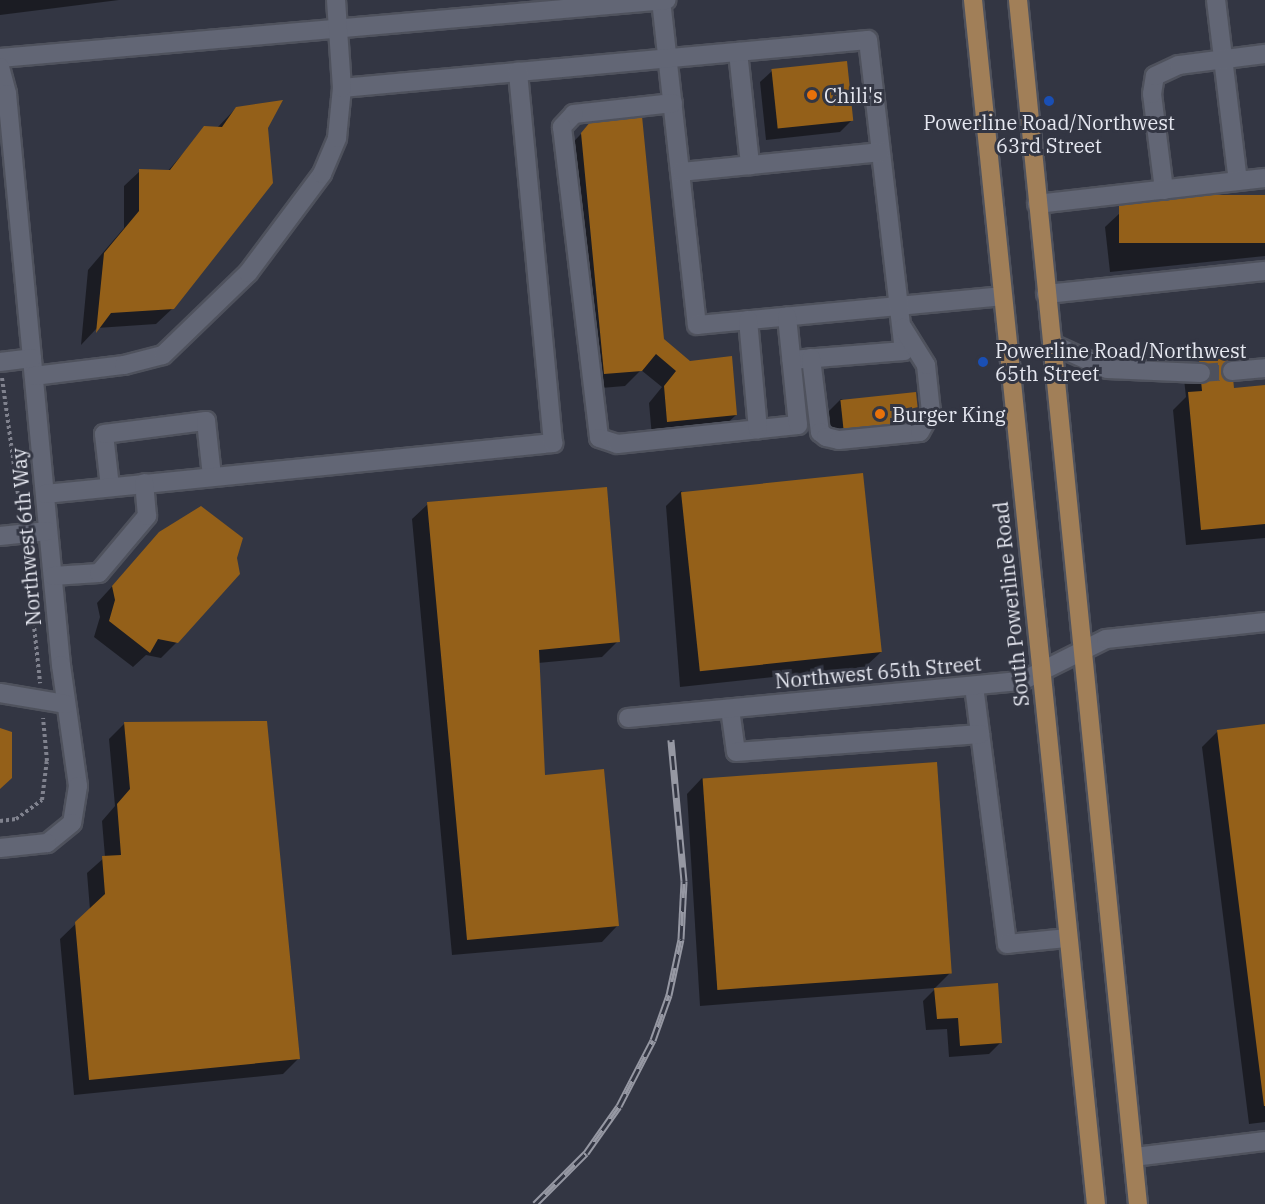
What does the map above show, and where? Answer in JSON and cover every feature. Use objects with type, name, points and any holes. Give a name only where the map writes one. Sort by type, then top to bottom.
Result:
[{"type":"main road","name":"South Powerline Road","points":[[973,0],[1067,938],[1096,1204]]},
{"type":"main road","points":[[1018,0],[1138,1204]]},
{"type":"street","points":[[0,362],[33,367],[124,365],[163,355],[206,317],[248,273],[322,174],[337,138],[342,88],[336,0]]},
{"type":"street","points":[[661,0],[697,325],[1003,296]]},
{"type":"street","points":[[0,58],[666,0]]},
{"type":"street","points":[[1216,0],[1238,181]]},
{"type":"street","points":[[342,88],[868,40],[896,306],[902,326],[904,351],[791,360]]},
{"type":"street","points":[[738,52],[750,165]]},
{"type":"street","points":[[1164,189],[1152,94],[1155,76],[1179,65],[1265,54]]},
{"type":"street","name":"Northwest 6th Way","points":[[0,67],[7,94],[48,531],[66,704],[78,786],[72,823],[47,843],[0,848]]},
{"type":"street","points":[[45,494],[553,443],[518,72]]},
{"type":"street","points":[[673,103],[574,114],[562,127],[599,438],[617,444],[798,425],[787,317]]},
{"type":"street","points":[[681,172],[880,152]]},
{"type":"street","points":[[1037,204],[1265,178]]},
{"type":"street","points":[[1046,294],[1265,271]]},
{"type":"street","points":[[748,320],[758,430]]},
{"type":"street","points":[[811,358],[820,432],[826,437],[839,440],[920,432],[931,412],[926,365],[902,326]]},
{"type":"street","points":[[1052,345],[1107,369],[1201,373]]},
{"type":"street","points":[[1232,371],[1265,368]]},
{"type":"street","points":[[110,487],[104,434],[206,421],[212,476]]},
{"type":"street","points":[[53,576],[99,573],[147,516],[144,483]]},
{"type":"street","points":[[0,536],[48,531]]},
{"type":"street","name":"Northwest 65th Street","points":[[628,718],[1022,681],[1106,639],[1265,622]]},
{"type":"street","points":[[974,686],[1007,944],[1067,938]]},
{"type":"street","points":[[0,693],[66,704]]},
{"type":"street","points":[[730,709],[736,752],[980,734]]},
{"type":"street","points":[[1134,1157],[1265,1141]]},
{"type":"path","points":[[0,362],[23,534],[47,761],[42,800],[16,819],[0,821]]},
{"type":"building","name":"Chili's","points":[[847,61],[853,121],[778,129],[771,69]]},
{"type":"building","points":[[283,100],[268,128],[273,183],[174,309],[111,313],[96,333],[104,253],[139,211],[139,169],[170,170],[204,126],[222,127],[236,107]]},
{"type":"building","points":[[642,116],[664,339],[690,361],[732,356],[737,415],[667,422],[664,386],[676,371],[656,354],[642,371],[604,374],[581,133],[591,121]]},
{"type":"building","points":[[1119,195],[1265,195],[1265,243],[1119,243]]},
{"type":"building","points":[[1231,358],[1234,388],[1265,385],[1265,524],[1201,530],[1188,392],[1202,391],[1199,361]]},
{"type":"building","name":"Burger King","points":[[916,392],[920,431],[844,439],[840,400]]},
{"type":"building","points":[[863,473],[882,652],[700,671],[681,492]]},
{"type":"building","points":[[607,487],[620,642],[539,650],[545,775],[604,769],[619,926],[467,940],[427,502]]},
{"type":"building","points":[[201,506],[243,538],[237,558],[240,574],[178,643],[158,639],[150,653],[109,621],[115,600],[112,586],[159,532]]},
{"type":"building","points":[[267,721],[300,1059],[89,1080],[75,922],[105,894],[102,856],[121,855],[117,804],[130,789],[124,722]]},
{"type":"building","points":[[1265,724],[1265,1106],[1264,1106],[1217,730]]},
{"type":"building","points":[[0,728],[12,732],[12,778],[0,789]]},
{"type":"building","points":[[937,762],[952,973],[717,990],[703,778]]},
{"type":"building","points":[[998,983],[1002,1043],[960,1046],[958,1018],[937,1019],[934,988]]},
{"type":"tunnel","points":[[1201,373],[1232,371]]},
{"type":"railway","points":[[535,1204],[586,1153],[619,1106],[653,1040],[669,995],[681,939],[684,881],[671,740]]},
{"type":"place","name":"Chili's","points":[[812,95]]},
{"type":"place","name":"Powerline Road/Northwest 63rd Street","points":[[1049,101]]},
{"type":"place","name":"Powerline Road/Northwest 65th Street","points":[[983,362]]},
{"type":"place","name":"Burger King","points":[[880,414]]}]
